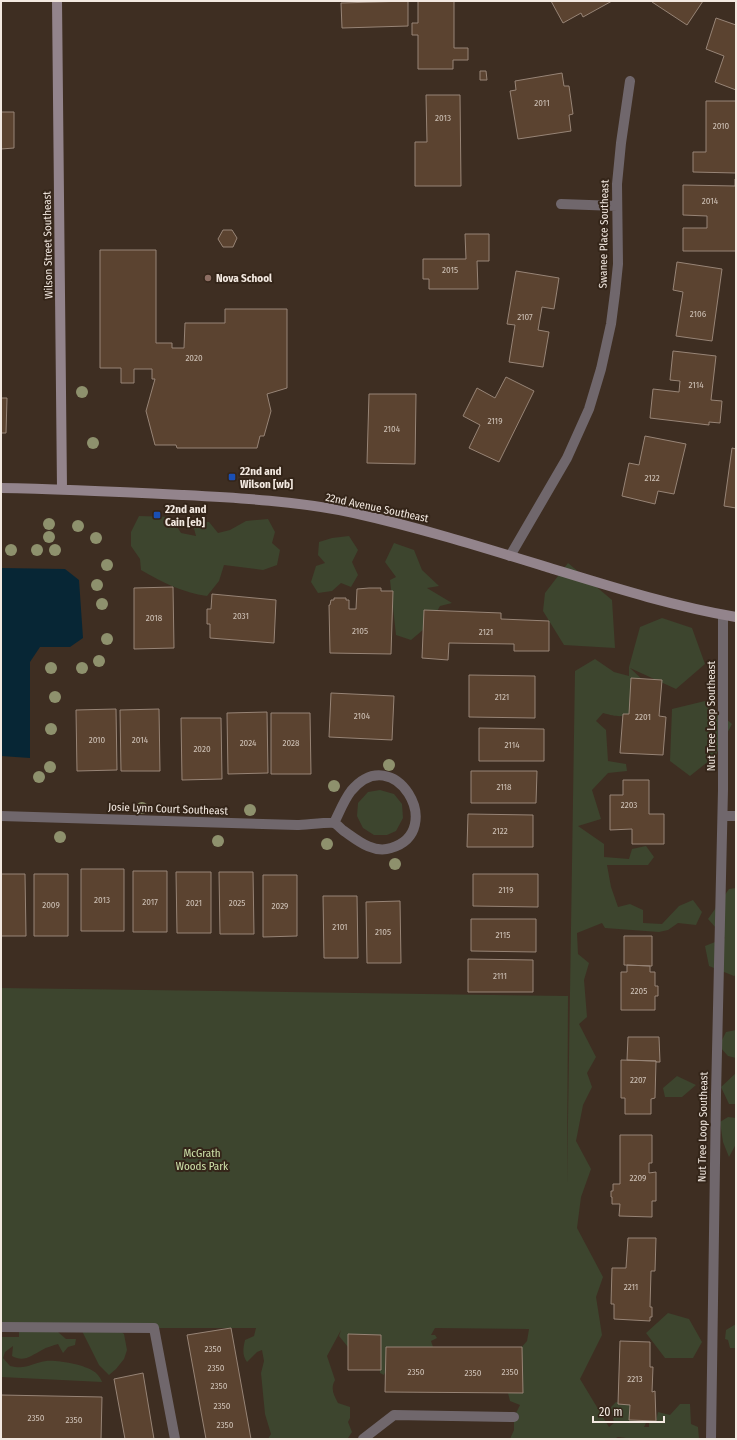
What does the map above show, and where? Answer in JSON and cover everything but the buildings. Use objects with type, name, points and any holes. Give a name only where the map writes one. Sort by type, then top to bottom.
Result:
[{"type":"street","name":"Wilson Street Southeast","points":[[57,1],[62,489]]},
{"type":"street","name":"Swanee Place Southeast","points":[[510,556],[566,458],[589,409],[600,369],[612,317],[618,264],[617,184],[620,143],[630,81]]},
{"type":"street","points":[[561,204],[617,206]]},
{"type":"street","name":"22nd Avenue Southeast","points":[[1,488],[62,489],[231,498],[294,504],[352,513],[420,529],[632,594],[680,606],[736,617]]},
{"type":"street","name":"Nut Tree Loop Southeast","points":[[711,1439],[716,1095],[723,816],[723,615]]},
{"type":"street","points":[[380,775],[396,780],[408,790],[416,810],[414,829],[406,841],[390,849],[378,849],[364,846],[334,824],[351,791],[363,780],[380,775]]},
{"type":"street","name":"Josie Lynn Court Southeast","points":[[1,816],[297,825],[334,824]]},
{"type":"street","points":[[723,816],[736,816]]},
{"type":"street","points":[[1,1327],[154,1328],[175,1439]]},
{"type":"street","points":[[363,1439],[394,1415],[514,1417]]},
{"type":"green space","points":[[139,516],[171,517],[181,533],[196,536],[192,521],[209,522],[218,533],[230,530],[246,521],[268,519],[275,532],[272,543],[280,550],[277,565],[263,570],[224,565],[219,581],[207,596],[181,590],[141,570],[140,559],[131,546],[131,532]]},
{"type":"green space","points":[[349,536],[358,550],[352,562],[358,575],[351,587],[341,583],[332,591],[318,593],[311,582],[316,566],[325,563],[318,555],[319,542],[332,538]]},
{"type":"green space","points":[[394,543],[414,550],[422,570],[439,586],[427,588],[452,603],[440,606],[430,624],[411,640],[396,635],[390,580],[396,577],[385,562]]},
{"type":"green space","points":[[568,563],[612,600],[615,648],[564,645],[543,611],[545,593]]},
{"type":"green space","name":"McGrath Woods Park","points":[[662,618],[692,628],[705,664],[676,689],[630,668],[646,683],[639,710],[622,716],[614,716],[603,713],[596,721],[606,730],[608,761],[626,764],[627,771],[608,773],[592,790],[601,819],[578,826],[604,844],[604,857],[629,859],[632,849],[646,846],[654,857],[648,865],[607,865],[611,887],[618,907],[630,904],[643,910],[643,923],[662,924],[679,906],[693,900],[702,912],[696,925],[678,923],[668,930],[659,932],[605,928],[602,923],[577,933],[578,954],[589,963],[584,980],[587,1017],[579,1024],[596,1057],[587,1073],[592,1087],[583,1105],[576,1141],[591,1169],[581,1197],[577,1228],[603,1277],[596,1297],[602,1335],[580,1379],[609,1427],[614,1423],[611,1407],[616,1402],[633,1404],[648,1419],[644,1427],[649,1427],[649,1420],[656,1421],[658,1412],[670,1415],[680,1404],[690,1404],[691,1424],[698,1427],[699,1439],[634,1439],[618,1437],[614,1439],[510,1439],[514,1430],[514,1417],[520,1405],[510,1401],[508,1393],[519,1350],[527,1341],[529,1329],[435,1328],[431,1335],[435,1335],[437,1338],[431,1341],[433,1347],[388,1364],[384,1375],[380,1373],[380,1347],[348,1347],[339,1336],[341,1330],[327,1356],[335,1380],[333,1392],[335,1397],[338,1403],[350,1407],[350,1418],[348,1422],[352,1432],[348,1438],[337,1439],[268,1439],[271,1434],[265,1414],[261,1373],[264,1361],[262,1350],[257,1352],[247,1362],[243,1349],[245,1340],[254,1336],[256,1328],[116,1328],[124,1334],[127,1350],[124,1359],[109,1375],[99,1365],[80,1327],[58,1332],[66,1339],[76,1339],[75,1345],[68,1347],[63,1353],[58,1344],[46,1348],[28,1358],[20,1359],[12,1356],[13,1346],[5,1352],[3,1358],[10,1366],[16,1367],[25,1367],[46,1361],[58,1361],[73,1364],[93,1371],[102,1382],[1,1377],[1,1337],[19,1337],[19,1328],[1,1327],[1,988],[568,996],[567,1185],[575,671],[595,659],[614,672],[629,676],[629,667],[640,627]]},
{"type":"green space","points":[[705,701],[732,724],[715,756],[690,776],[670,761],[672,709]]},
{"type":"green space","points":[[380,790],[394,794],[402,804],[403,818],[396,831],[387,835],[374,835],[363,828],[357,816],[358,803],[368,792]]},
{"type":"green space","points":[[736,888],[736,975],[734,976],[709,966],[705,946],[725,938],[708,919],[729,889]]},
{"type":"green space","points":[[736,1030],[736,1058],[728,1056],[719,1046],[726,1032]]},
{"type":"green space","points":[[736,1073],[736,1104],[729,1104],[721,1087]]},
{"type":"green space","points":[[677,1076],[696,1085],[682,1097],[665,1097],[663,1088]]},
{"type":"green space","points":[[728,1117],[736,1118],[736,1144],[729,1157],[723,1142],[720,1122]]},
{"type":"green space","points":[[668,1313],[689,1319],[702,1342],[693,1358],[665,1358],[646,1333]]},
{"type":"green space","points":[[736,1324],[736,1348],[730,1348],[728,1340],[725,1339],[726,1330]]},
{"type":"water","points":[[1,568],[65,569],[79,580],[83,638],[70,647],[40,647],[30,662],[30,758],[1,756]]},
{"type":"place","name":"Nova School","points":[[208,278]]},
{"type":"place","name":"22nd and Wilson [wb]","points":[[232,477]]},
{"type":"place","name":"22nd and Cain [eb]","points":[[157,515]]}]
